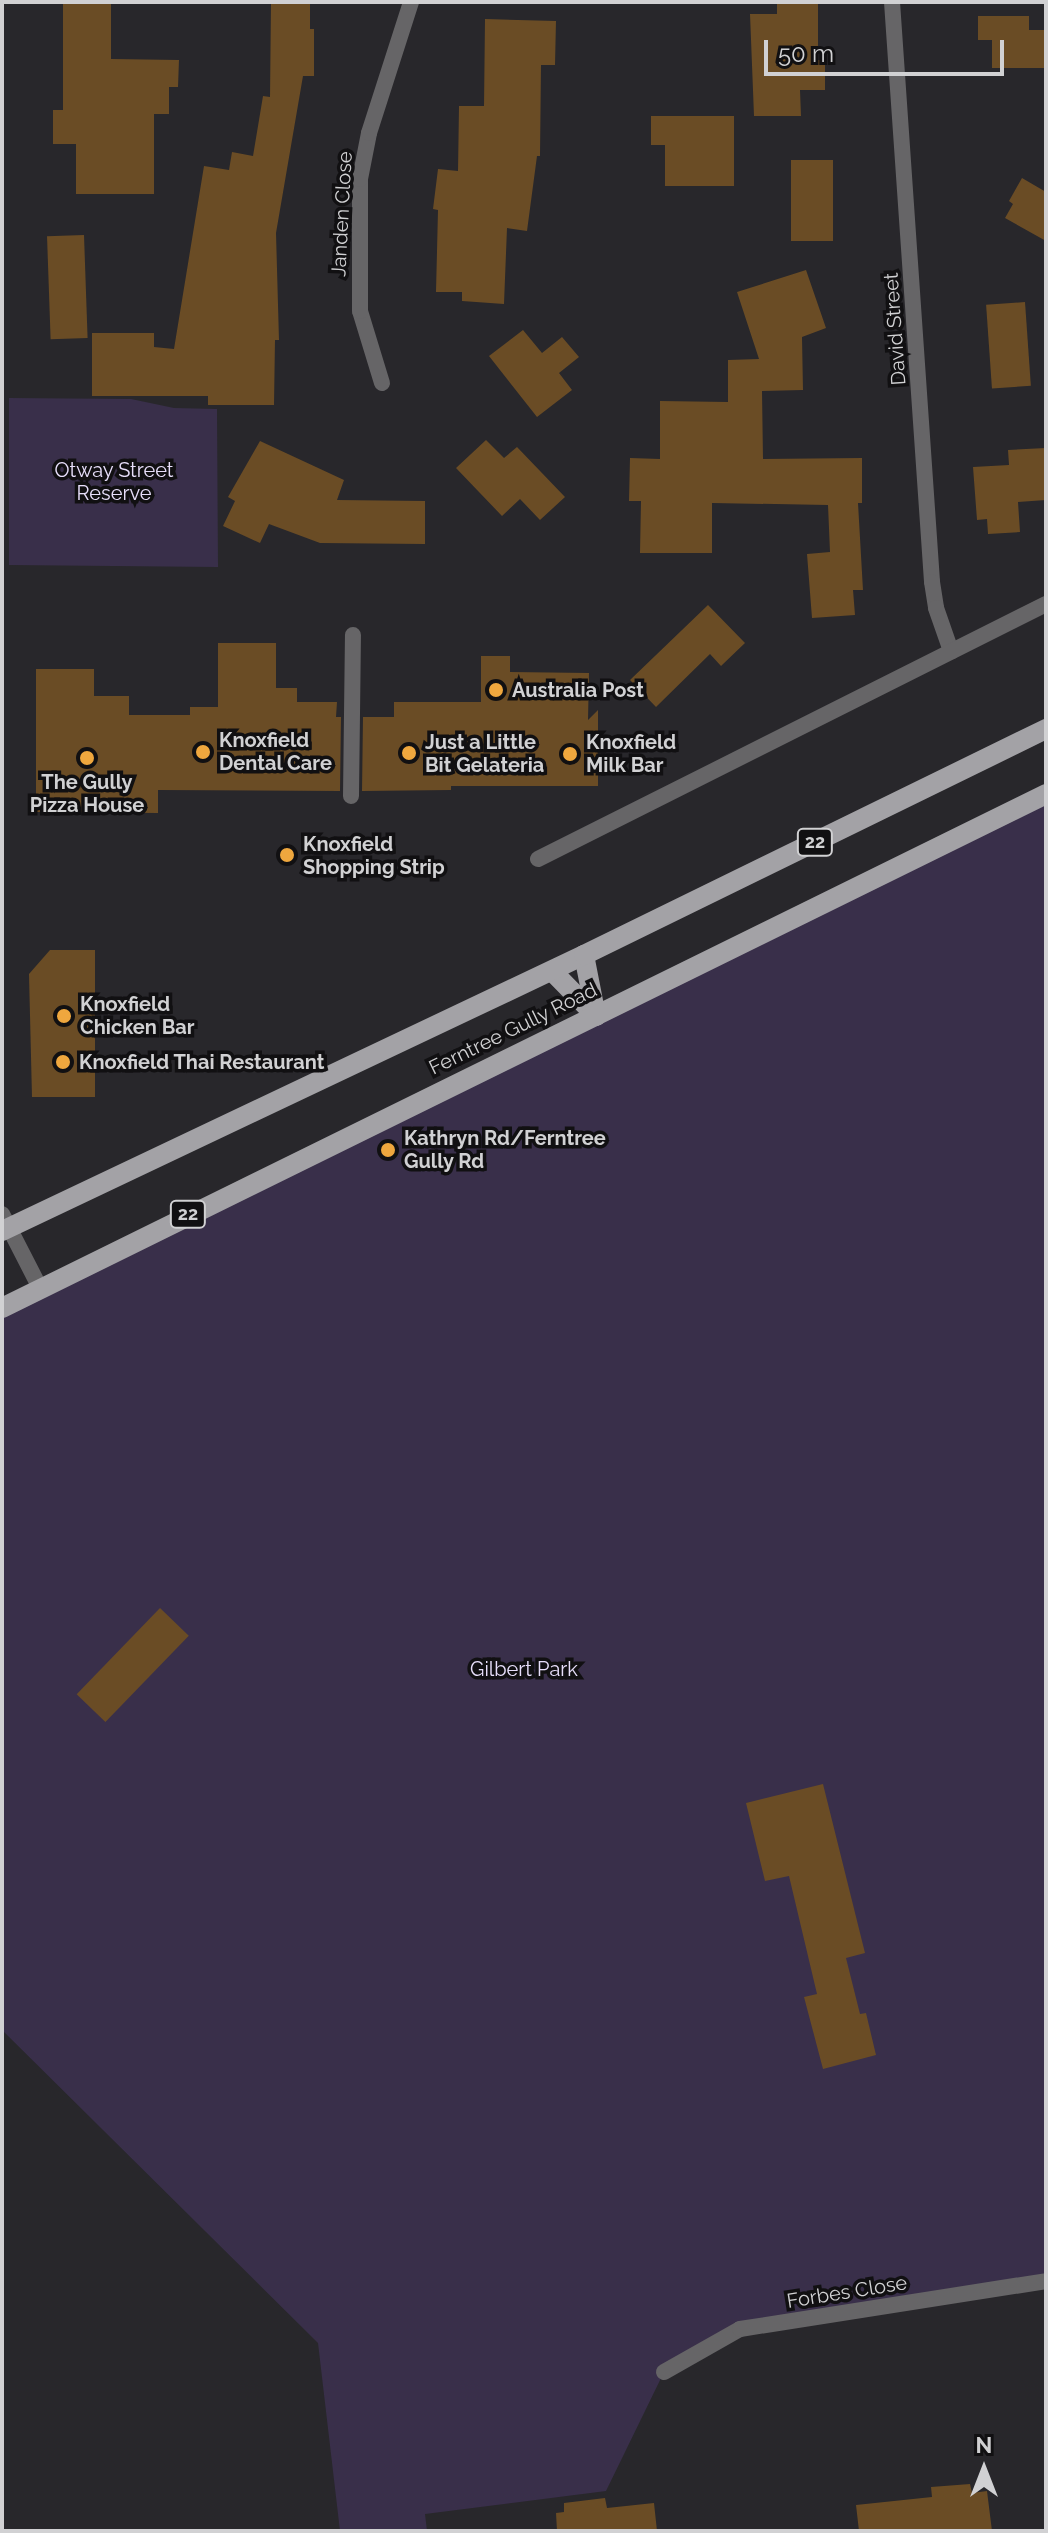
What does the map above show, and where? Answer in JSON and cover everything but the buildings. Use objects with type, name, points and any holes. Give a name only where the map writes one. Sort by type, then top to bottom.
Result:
[{"type":"main road","name":"Ferntree Gully Road","points":[[4,1225],[552,971],[1046,729]]},
{"type":"main road","name":"Ferntree Gully Road","points":[[2,1308],[1046,794]]},
{"type":"main road","points":[[584,955],[596,1016]]},
{"type":"main road","points":[[552,971],[596,1016]]},
{"type":"street","name":"Janden Close","points":[[382,383],[360,311],[360,179],[369,133],[411,2]]},
{"type":"street","name":"David Street","points":[[892,2],[932,582],[936,608],[951,651]]},
{"type":"street","points":[[538,859],[1046,604]]},
{"type":"street","points":[[351,796],[353,635]]},
{"type":"street","points":[[4,1225],[40,1288]]},
{"type":"street","name":"Forbes Close","points":[[664,2372],[740,2329],[1046,2281]]},
{"type":"green space","name":"Otway Street Reserve","points":[[9,398],[131,399],[174,408],[217,409],[218,567],[9,565]]},
{"type":"green space","name":"Gilbert Park","points":[[1046,794],[1046,2281],[740,2329],[664,2372],[606,2491],[425,2514],[427,2531],[340,2531],[318,2343],[2,2030],[2,1308]]},
{"type":"place","name":"Australia Post","points":[[496,690]]},
{"type":"place","name":"Knoxfield Dental Care","points":[[203,752]]},
{"type":"place","name":"Just a Little Bit Gelateria","points":[[409,753]]},
{"type":"place","name":"Knoxfield Milk Bar","points":[[570,754]]},
{"type":"place","name":"The Gully Pizza House","points":[[87,758]]},
{"type":"place","name":"Knoxfield Shopping Strip","points":[[287,855]]},
{"type":"place","name":"Knoxfield Chicken Bar","points":[[64,1016]]},
{"type":"place","name":"Knoxfield Thai Restaurant","points":[[63,1062]]},
{"type":"place","name":"Kathryn Rd/Ferntree Gully Rd","points":[[388,1150]]}]
